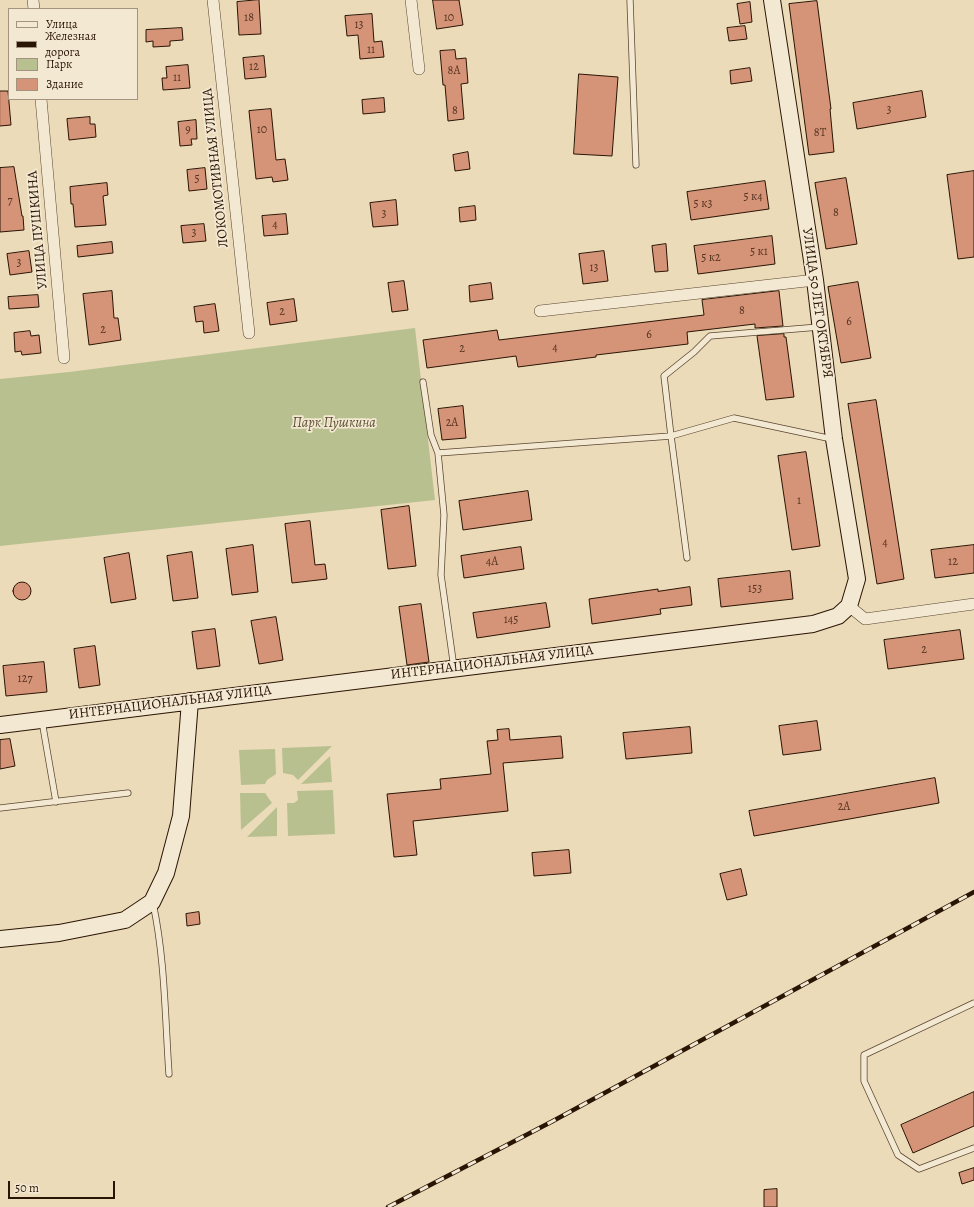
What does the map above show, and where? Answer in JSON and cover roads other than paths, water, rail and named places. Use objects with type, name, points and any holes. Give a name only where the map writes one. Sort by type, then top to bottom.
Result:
[{"type":"street","name":"ЛОКОМОТИВНАЯ УЛИЦА","points":[[213,0],[249,333]]},
{"type":"street","points":[[411,0],[419,69]]},
{"type":"street","name":"УЛИЦА 50 ЛЕТ ОКТЯБРЯ","points":[[772,0],[821,327],[834,439],[857,579],[849,606]]},
{"type":"street","name":"УЛИЦА ПУШКИНА","points":[[41,100],[64,358]]},
{"type":"street","points":[[540,311],[814,280]]},
{"type":"street","points":[[849,606],[865,619],[974,604]]},
{"type":"street","name":"ИНТЕРНАЦИОНАЛЬНАЯ УЛИЦА","points":[[0,725],[813,624],[838,616],[849,606]]},
{"type":"street","points":[[0,939],[59,933],[125,920],[152,902],[166,873],[181,816],[190,701]]},
{"type":"lane","points":[[630,0],[636,165]]},
{"type":"lane","points":[[687,558],[664,376],[694,352],[710,336],[821,327]]},
{"type":"lane","points":[[423,382],[431,435],[438,453],[444,515],[441,575],[454,668]]},
{"type":"lane","points":[[438,453],[671,436],[734,418],[834,439]]},
{"type":"lane","points":[[42,719],[56,802]]},
{"type":"lane","points":[[0,808],[128,793]]},
{"type":"lane","points":[[152,902],[157,925],[161,960],[169,1074]]},
{"type":"lane","points":[[974,1003],[864,1055],[864,1081],[898,1155],[918,1169],[974,1148]]},
{"type":"railway","points":[[388,1207],[553,1121],[974,892]]},
{"type":"park label","name":"Парк Пушкина","points":[[334,424]]}]
